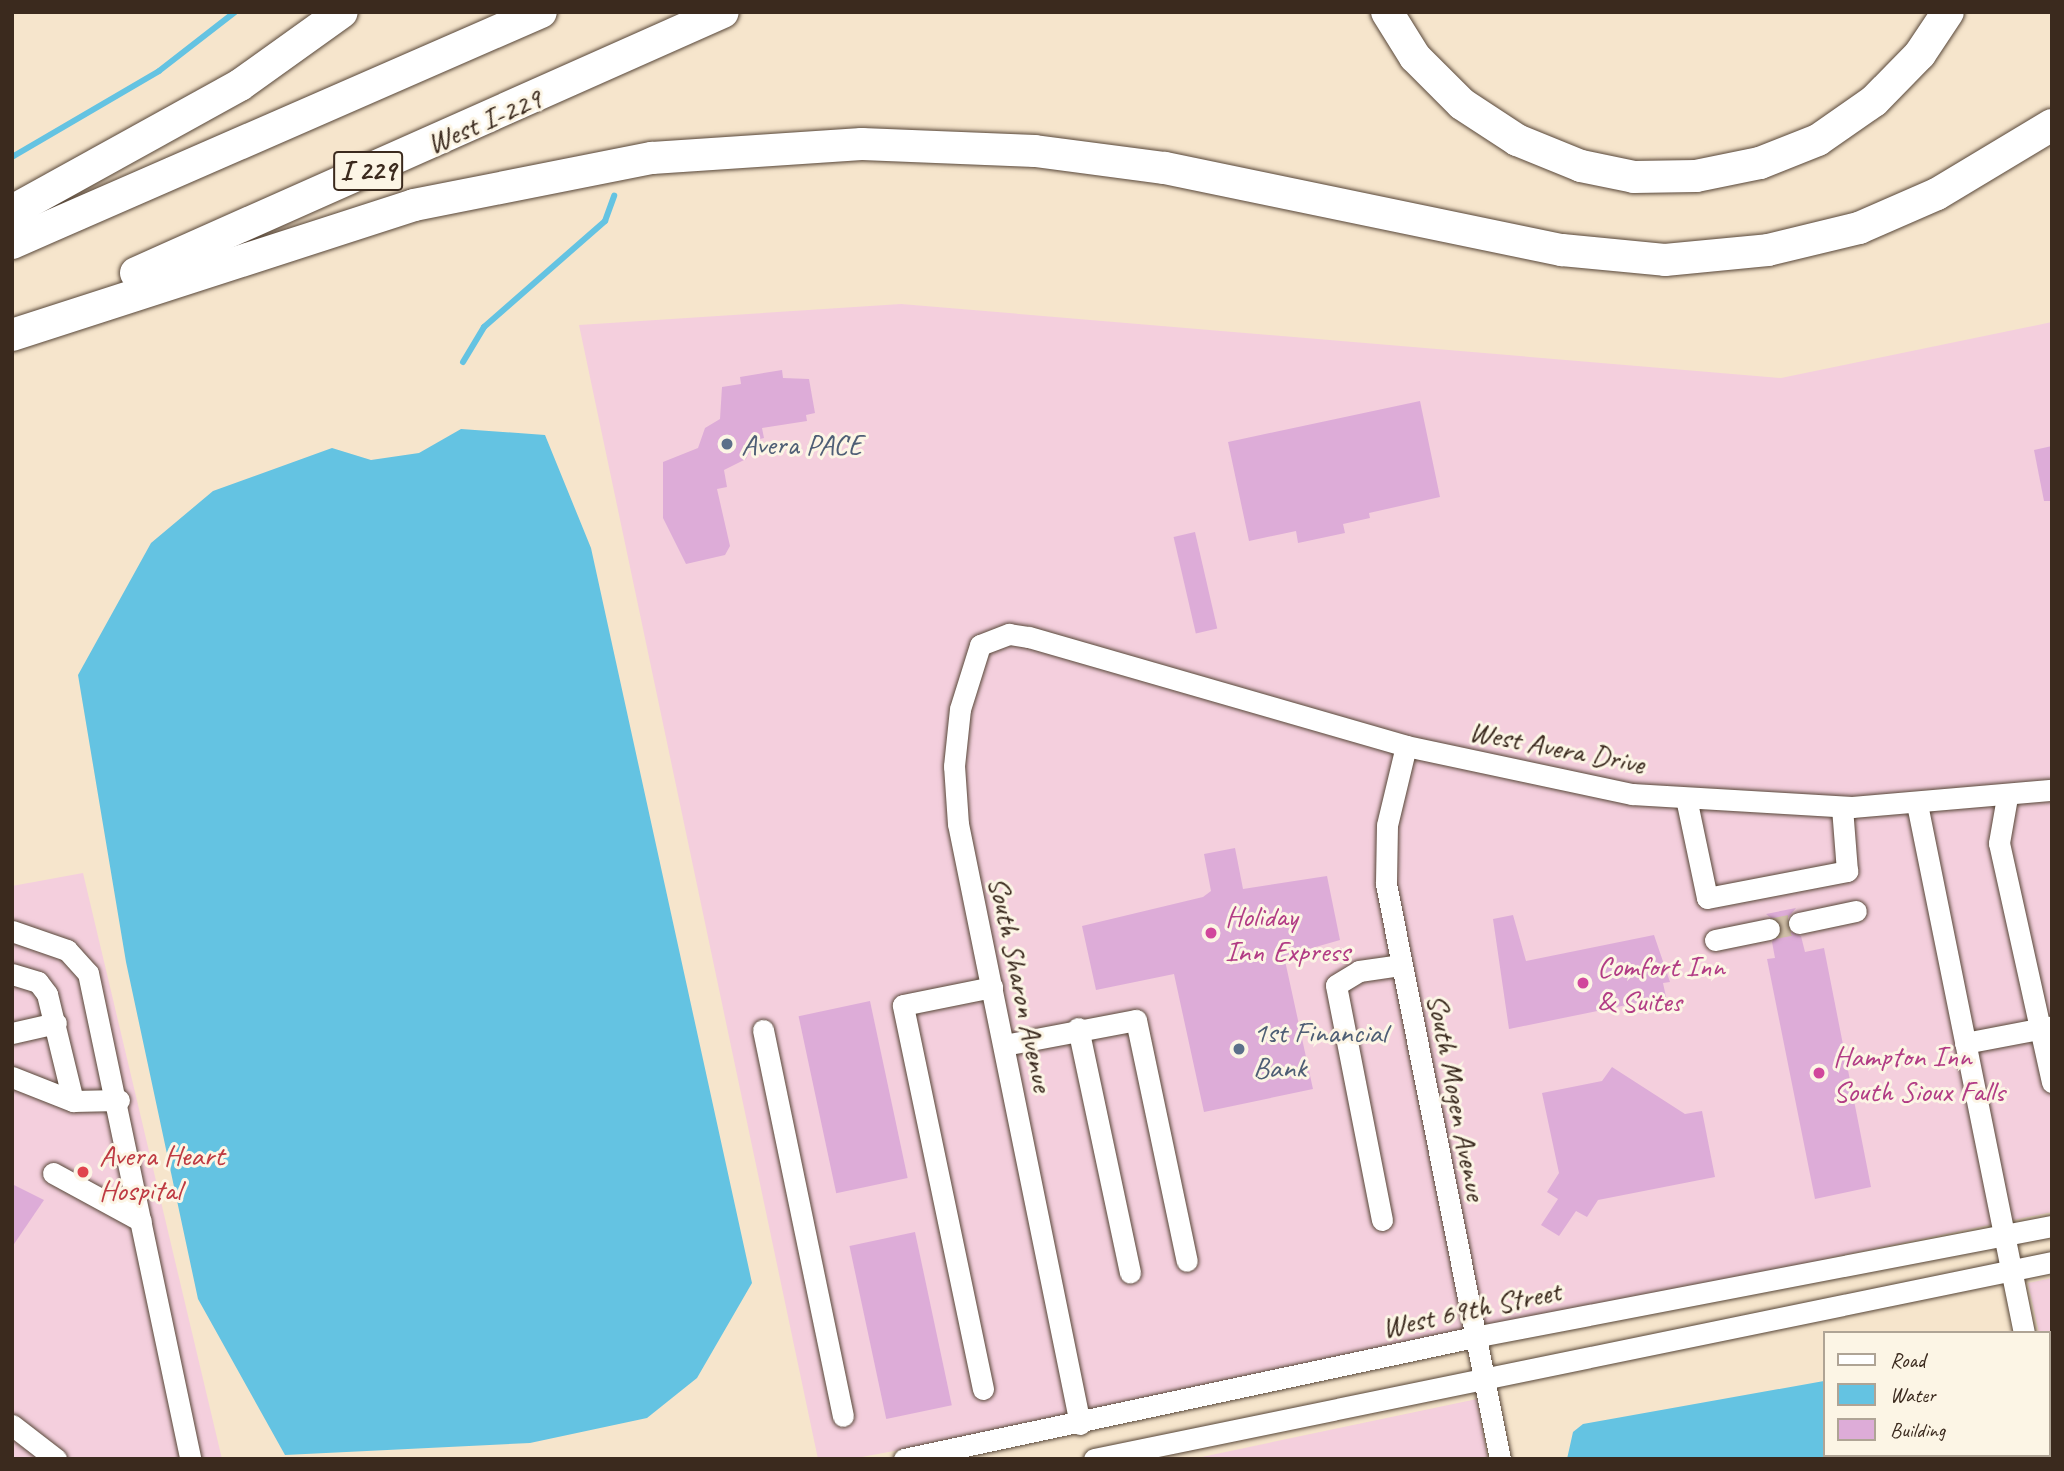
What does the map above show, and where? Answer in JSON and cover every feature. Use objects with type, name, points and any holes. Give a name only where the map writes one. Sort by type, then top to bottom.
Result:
[{"type":"highway","points":[[12,211],[229,91],[342,12]]},
{"type":"highway","name":"I 229","points":[[12,243],[541,12]]},
{"type":"highway","name":"West I-229","points":[[12,327],[723,12]]},
{"type":"highway","points":[[1387,12],[1415,57],[1462,104],[1517,140],[1581,166],[1634,177],[1696,176],[1760,163],[1818,140],[1874,101],[1920,54],[1948,12]]},
{"type":"highway","points":[[2001,159],[2052,125]]},
{"type":"highway","points":[[12,335],[414,205],[532,177],[705,152],[925,145],[1100,158],[1536,246],[1665,260],[1818,241],[1900,211],[2052,135]]},
{"type":"street","name":"South Sharon Avenue","points":[[1066,648],[1009,634],[994,637],[973,657],[960,709],[954,766],[958,824],[1080,1424]]},
{"type":"street","name":"West Avera Drive","points":[[1066,648],[1405,746],[1525,776],[1686,799],[1842,807],[2007,797],[2052,790]]},
{"type":"street","name":"South Mogen Avenue","points":[[1405,746],[1385,845],[1400,965],[1500,1459]]},
{"type":"street","points":[[2007,797],[1999,843],[2045,1028],[2052,1082]]},
{"type":"street","points":[[1686,799],[1707,898],[1847,872],[1842,807]]},
{"type":"street","points":[[1917,804],[2024,1331]]},
{"type":"street","points":[[1799,923],[1856,911]]},
{"type":"street","points":[[1716,940],[1769,929]]},
{"type":"street","points":[[12,930],[68,950],[88,973],[118,1100],[190,1459]]},
{"type":"street","points":[[1382,1220],[1336,985],[1359,971],[1400,965]]},
{"type":"street","points":[[12,974],[38,982],[56,1023],[73,1101]]},
{"type":"street","points":[[983,1389],[903,1005],[992,987]]},
{"type":"street","points":[[1004,1045],[1078,1028],[1136,1020],[1187,1261]]},
{"type":"street","points":[[12,1033],[56,1023]]},
{"type":"street","points":[[1078,1028],[1130,1273]]},
{"type":"street","points":[[1965,1043],[2045,1028]]},
{"type":"street","points":[[763,1030],[843,1416]]},
{"type":"street","points":[[12,1077],[73,1101],[118,1100]]},
{"type":"street","points":[[53,1173],[141,1220]]},
{"type":"street","name":"West 69th Street","points":[[904,1459],[1080,1424],[1474,1337],[2052,1226]]},
{"type":"street","points":[[1094,1459],[2052,1262]]},
{"type":"street","points":[[12,1425],[57,1459]]},
{"type":"shaded area","points":[[901,304],[1781,378],[2052,322],[2052,1212],[1830,1258],[1679,1305],[851,1459],[818,1459],[579,325]]},
{"type":"shaded area","name":"Avera Heart Hospital","points":[[83,873],[222,1459],[12,1459],[12,886]]},
{"type":"shaded area","points":[[2052,1278],[2052,1391],[2050,1331],[2039,1331],[2028,1283]]},
{"type":"shaded area","points":[[1477,1399],[1488,1459],[1192,1459]]},
{"type":"water","points":[[461,429],[545,435],[591,548],[752,1283],[697,1378],[647,1418],[530,1443],[285,1455],[198,1299],[126,962],[78,675],[151,543],[213,491],[332,448],[371,460],[419,453]]},
{"type":"water","points":[[1822,1381],[1822,1457],[1963,1459],[1567,1459],[1573,1432],[1583,1424]]},
{"type":"building","points":[[782,370],[783,378],[809,379],[815,413],[806,415],[807,421],[762,428],[764,438],[756,440],[746,459],[724,470],[727,487],[717,489],[730,546],[725,555],[686,564],[663,518],[663,462],[698,448],[705,428],[720,419],[722,387],[741,384],[740,377]]},
{"type":"building","points":[[1420,401],[1440,497],[1369,513],[1370,518],[1343,524],[1345,533],[1298,543],[1296,531],[1249,541],[1228,442]]},
{"type":"building","points":[[2052,446],[2052,501],[2044,501],[2034,450]]},
{"type":"building","points":[[1195,532],[1217,628],[1196,633],[1174,537]]},
{"type":"building","points":[[1235,848],[1243,889],[1327,876],[1340,940],[1284,956],[1313,1089],[1204,1112],[1174,974],[1096,990],[1082,926],[1203,897],[1211,891],[1204,854]]},
{"type":"building","name":"Hampton Inn South Sioux Falls","points":[[1796,908],[1786,920],[1789,931],[1801,936],[1805,952],[1824,948],[1871,1187],[1815,1199],[1767,959],[1775,958],[1772,942],[1782,927],[1766,914]]},
{"type":"building","name":"Comfort Inn & Suites","points":[[1513,915],[1526,961],[1654,935],[1670,982],[1663,983],[1666,997],[1509,1029],[1493,919]]},
{"type":"building","points":[[870,1001],[908,1178],[836,1193],[799,1016]]},
{"type":"building","points":[[1612,1067],[1685,1114],[1702,1111],[1715,1177],[1598,1200],[1587,1217],[1576,1211],[1559,1236],[1541,1225],[1558,1199],[1547,1192],[1559,1173],[1542,1093],[1602,1081]]},
{"type":"building","points":[[12,1184],[44,1200],[12,1247]]},
{"type":"building","points":[[915,1232],[952,1405],[886,1419],[849,1246]]},
{"type":"waterway","points":[[12,157],[159,71],[235,12]]},
{"type":"waterway","points":[[463,362],[484,327],[605,221],[614,196]]},
{"type":"tunnel","points":[[1769,929],[1799,923]]},
{"type":"place","name":"Avera PACE","points":[[727,444]]},
{"type":"place","name":"Holiday Inn Express","points":[[1211,933]]},
{"type":"place","name":"Comfort Inn & Suites","points":[[1583,983]]},
{"type":"place","name":"1st Financial Bank","points":[[1239,1049]]},
{"type":"place","name":"Hampton Inn South Sioux Falls","points":[[1819,1073]]},
{"type":"place","name":"Avera Heart Hospital","points":[[83,1172]]}]
